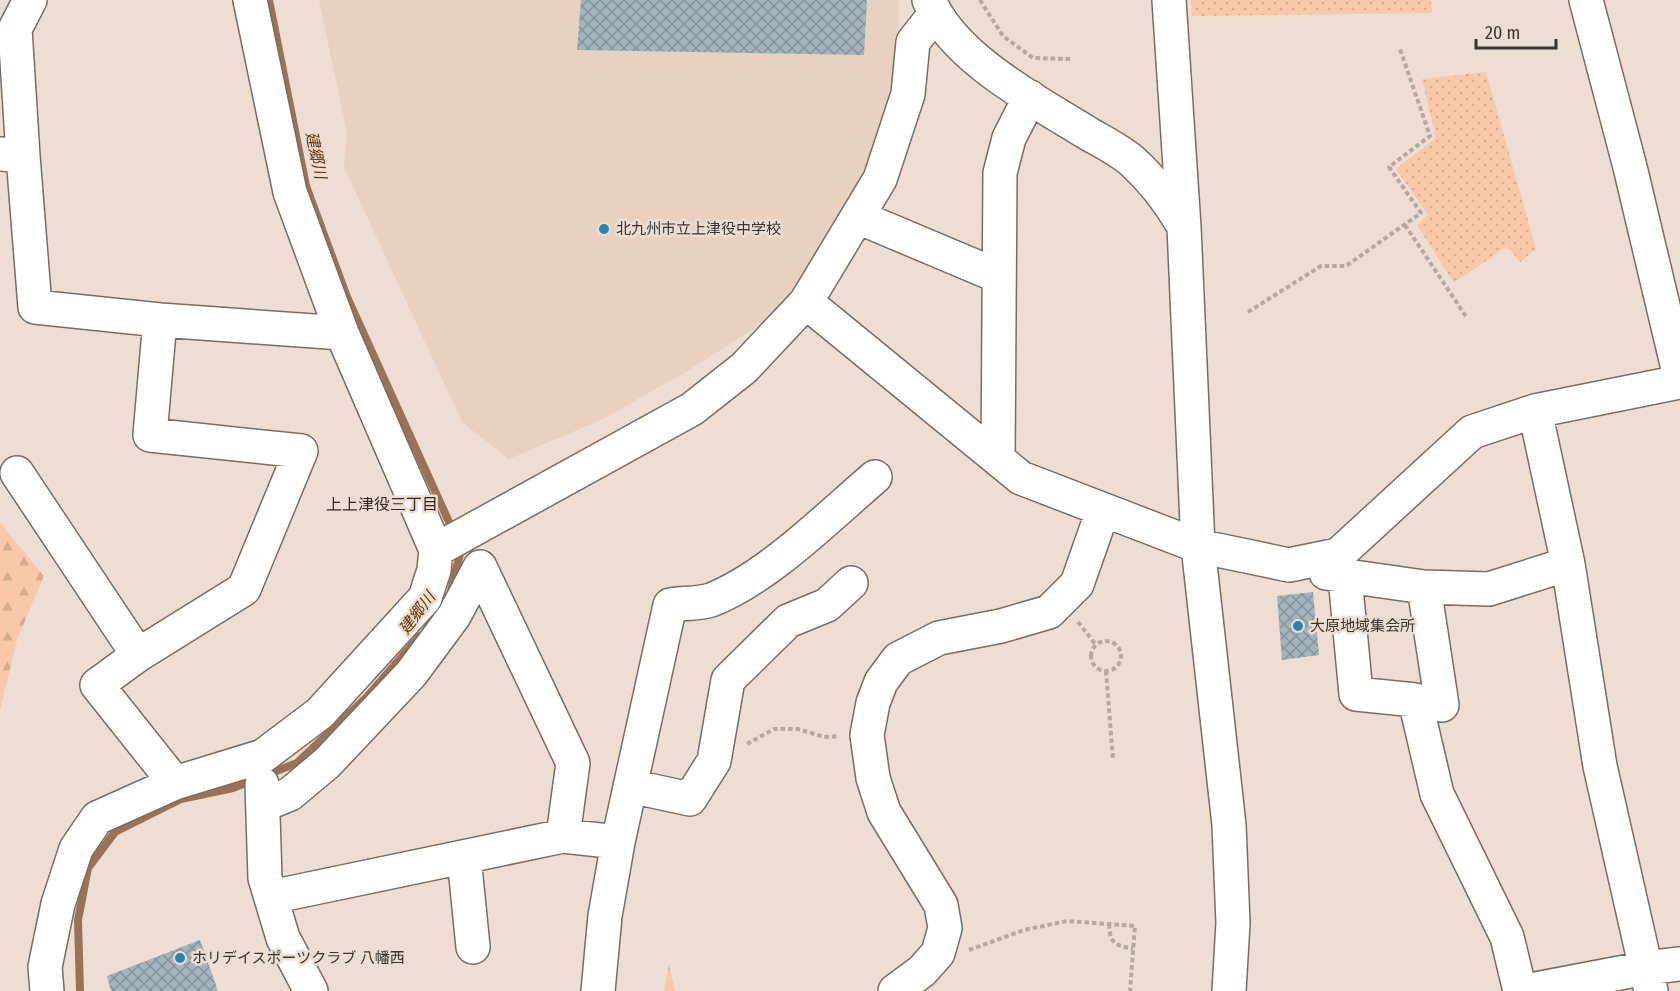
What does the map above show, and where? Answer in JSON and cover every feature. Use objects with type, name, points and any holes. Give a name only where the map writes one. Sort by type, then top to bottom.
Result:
[{"type":"street","points":[[30,0],[15,29],[12,154],[35,307],[160,320],[342,333]]},
{"type":"street","points":[[250,0],[290,192],[342,333],[438,549],[426,599],[320,713],[262,782],[265,878],[283,938],[311,991]]},
{"type":"street","points":[[1169,0],[1184,227],[1198,546],[1229,825],[1233,923],[1228,991]]},
{"type":"street","points":[[1586,0],[1630,167],[1680,377]]},
{"type":"street","points":[[438,549],[692,409],[744,368],[806,302],[880,179],[908,94],[913,42],[932,7],[964,48],[997,76],[1130,159],[1165,195],[1184,227]]},
{"type":"street","points":[[998,459],[1000,173],[1009,138],[1030,97]]},
{"type":"street","points":[[858,217],[998,276]]},
{"type":"street","points":[[806,302],[1021,478],[1198,546],[1345,577],[1424,587],[1489,589],[1568,564]]},
{"type":"street","points":[[160,320],[150,435],[301,451],[244,589],[138,655],[97,685],[175,783]]},
{"type":"street","points":[[1289,565],[1338,555],[1472,432],[1535,411],[1680,382]]},
{"type":"street","points":[[1535,411],[1568,564],[1600,766],[1648,980]]},
{"type":"street","points":[[17,473],[138,655]]},
{"type":"street","points":[[598,991],[605,916],[618,842],[670,605],[709,601],[747,582],[789,550],[875,477]]},
{"type":"street","points":[[895,991],[922,970],[938,953],[945,928],[941,905],[884,812],[873,778],[867,735],[873,703],[881,682],[898,658],[939,638],[1001,626],[1049,612],[1077,584],[1103,510]]},
{"type":"street","points":[[47,991],[45,967],[58,904],[76,849],[97,818],[175,783],[262,782],[290,794],[327,763],[411,674],[454,616],[480,567],[573,763],[563,836]]},
{"type":"street","points":[[1345,577],[1356,694],[1428,702]]},
{"type":"street","points":[[630,786],[690,799],[714,761],[728,680],[788,621],[827,605],[851,583]]},
{"type":"street","points":[[1424,587],[1428,702],[1437,794],[1507,937],[1522,991],[1648,980],[1680,964]]},
{"type":"street","points":[[426,599],[454,616]]},
{"type":"street","points":[[271,897],[563,836],[618,842]]},
{"type":"street","points":[[464,857],[473,947]]},
{"type":"path","points":[[980,0],[1003,36],[1033,58],[1070,59]]},
{"type":"path","points":[[1248,312],[1321,266],[1346,266],[1421,213],[1389,167],[1430,136],[1400,49]]},
{"type":"path","points":[[1405,225],[1467,318]]},
{"type":"path","points":[[1104,641],[1114,643],[1121,655],[1119,664],[1106,671],[1097,668],[1092,660],[1096,645],[1104,641]]},
{"type":"path","points":[[1106,671],[1113,759]]},
{"type":"path","points":[[714,761],[774,729],[798,729],[824,737],[867,735]]},
{"type":"path","points":[[938,953],[967,951],[1024,930],[1067,921],[1135,926],[1130,991]]},
{"type":"path","points":[[1109,924],[1110,937],[1117,946],[1133,949]]},
{"type":"shaded area","name":"北九州市立上津役中学校","points":[[319,0],[899,0],[899,64],[873,156],[853,198],[784,304],[763,323],[689,370],[603,419],[509,459],[462,422],[344,167],[347,133]]},
{"type":"green space","points":[[1191,0],[1431,0],[1432,13],[1192,16]]},
{"type":"green space","points":[[1486,72],[1536,249],[1520,262],[1507,246],[1454,283],[1417,225],[1428,215],[1396,169],[1436,138],[1422,79]]},
{"type":"green space","points":[[0,523],[44,576],[17,640],[0,710]]},
{"type":"green space","points":[[669,965],[675,991],[664,991]]},
{"type":"building","points":[[581,0],[867,0],[864,55],[577,50]]},
{"type":"building","name":"大原地域集会所","points":[[1313,592],[1319,655],[1282,660],[1277,596]]},
{"type":"building","name":"ホリデイスポーツクラブ 八幡西","points":[[200,940],[218,991],[111,991],[107,976]]},
{"type":"waterway","name":"建郷川","points":[[269,0],[306,186],[347,297],[454,533]]},
{"type":"waterway","name":"建郷川","points":[[451,591],[460,554],[457,545]]},
{"type":"waterway","name":"建郷川","points":[[80,991],[78,920],[88,868],[115,832],[181,799],[233,788],[297,763],[366,698],[420,636]]},
{"type":"place","name":"北九州市立上津役中学校","points":[[604,229]]},
{"type":"place","name":"大原地域集会所","points":[[1298,626]]},
{"type":"place","name":"ホリデイスポーツクラブ 八幡西","points":[[180,958]]},
{"type":"district","name":"上上津役三丁目","points":[[382,504]]}]
